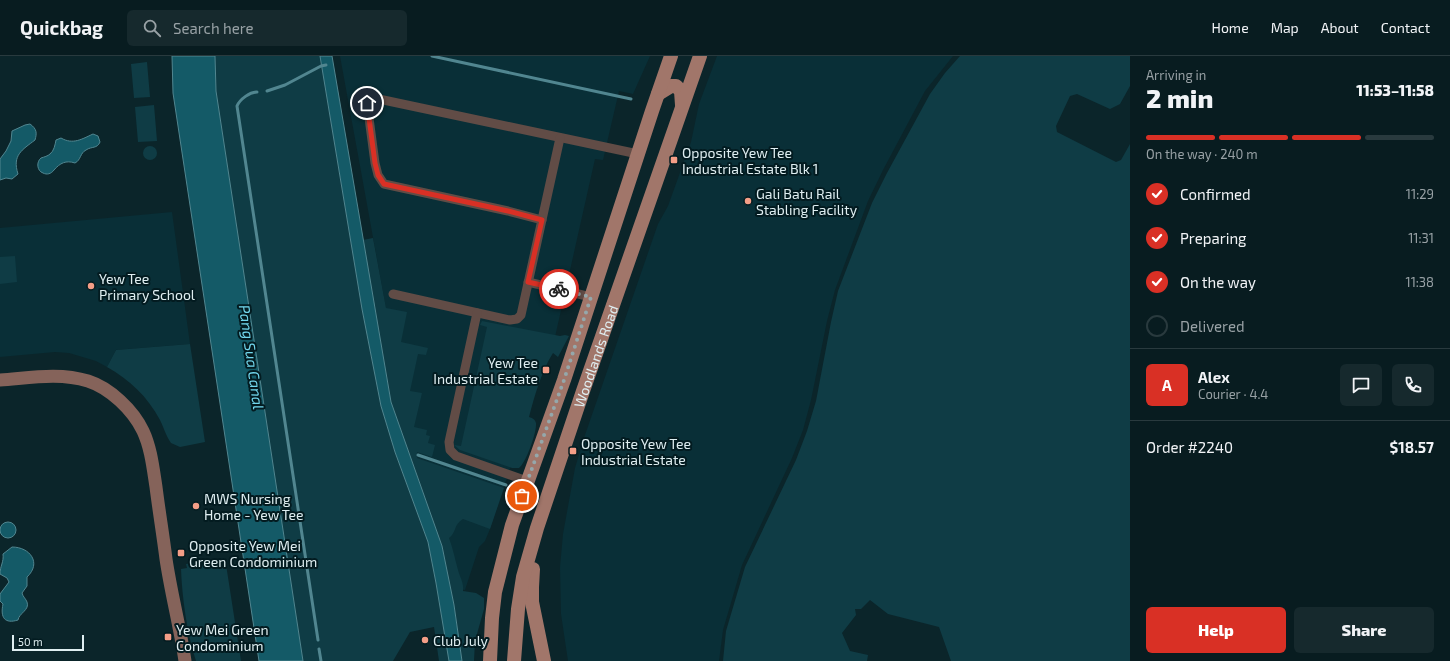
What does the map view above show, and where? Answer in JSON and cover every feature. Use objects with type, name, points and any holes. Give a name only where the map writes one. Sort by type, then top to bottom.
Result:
[{"type":"main road","name":"Woodlands Road","points":[[514,661],[518,609],[523,577],[537,528],[583,391],[700,56]]},
{"type":"main road","name":"Woodlands Road","points":[[485,661],[490,654],[495,592],[512,525],[564,380],[669,59]]},
{"type":"main road","points":[[658,94],[671,86],[676,86],[681,91],[682,105]]},
{"type":"main road","points":[[537,528],[532,602],[544,661]]},
{"type":"street","points":[[542,220],[508,211],[384,184],[378,175],[375,163],[367,103],[369,99],[374,98],[638,154]]},
{"type":"street","points":[[393,294],[510,320],[517,320],[521,315],[560,138]]},
{"type":"street","points":[[528,282],[591,297]]},
{"type":"street","points":[[477,313],[449,442],[450,450],[456,456],[527,481]]},
{"type":"street","points":[[0,380],[45,376],[68,376],[88,381],[104,388],[117,398],[131,413],[143,430],[151,455],[167,562],[185,661]]},
{"type":"street","points":[[182,638],[190,661]]},
{"type":"shaded area","points":[[215,56],[320,56],[362,309],[381,406],[395,452],[428,542],[449,661],[439,661],[434,627],[410,632],[393,661],[303,661],[216,91]]},
{"type":"shaded area","name":"Yew Tee Industrial Estate","points":[[340,56],[650,56],[633,94],[619,91],[603,160],[595,159],[555,337],[490,529],[485,541],[479,547],[465,590],[455,588],[417,458],[417,444],[405,413]]},
{"type":"shaded area","points":[[717,56],[953,56],[925,91],[868,201],[835,290],[803,430],[792,458],[742,565],[723,630],[719,661],[568,661],[561,614],[560,567],[563,534],[575,468],[658,224],[668,206],[691,142],[699,104]]},
{"type":"shaded area","points":[[960,56],[1130,56],[1130,86],[1120,104],[1110,109],[1077,94],[1070,96],[1056,126],[1057,132],[1116,162],[1121,160],[1130,144],[1130,661],[951,661],[939,627],[888,614],[870,600],[861,609],[855,609],[856,615],[842,633],[850,651],[868,655],[867,661],[723,661],[726,631],[745,567],[796,460],[807,431],[816,401],[838,291],[872,203],[930,94],[945,73]]},
{"type":"shaded area","points":[[147,62],[150,97],[134,98],[131,64]]},
{"type":"shaded area","points":[[154,105],[157,141],[138,142],[135,107]]},
{"type":"shaded area","points":[[150,146],[155,148],[157,153],[155,158],[150,160],[145,158],[143,153],[145,148]]},
{"type":"shaded area","name":"Yew Tee Primary School","points":[[172,212],[190,344],[116,350],[107,367],[96,361],[69,353],[55,352],[0,357],[0,228]]},
{"type":"shaded area","points":[[373,238],[386,308],[407,312],[401,342],[428,348],[426,355],[418,354],[410,391],[422,393],[414,427],[427,430],[426,435],[430,436],[428,443],[435,445],[432,457],[417,452],[417,458],[504,488],[490,529],[463,519],[460,521],[449,538],[463,591],[476,593],[484,598],[484,609],[475,641],[474,661],[462,661],[454,605],[442,546],[391,402],[363,240]]},
{"type":"shaded area","points":[[15,256],[17,282],[0,284],[0,257]]},
{"type":"shaded area","points":[[482,321],[560,336],[569,336],[558,357],[553,353],[542,375],[529,417],[536,422],[535,433],[528,454],[519,468],[512,468],[460,450],[454,445],[461,446],[487,327],[480,325]]},
{"type":"shaded area","points":[[190,344],[205,442],[180,447],[171,443],[155,411],[144,396],[123,377],[107,367],[116,350]]},
{"type":"shaded area","points":[[225,558],[241,661],[196,661],[190,639],[182,591],[181,569],[187,568],[186,564]]},
{"type":"water","name":"Pang Sua Canal","points":[[172,56],[215,56],[216,91],[303,661],[259,661],[173,93]]},
{"type":"water","points":[[320,56],[332,56],[391,402],[442,546],[454,605],[462,661],[449,661],[428,542],[395,452],[381,406],[362,309]]},
{"type":"water","points":[[30,124],[35,129],[36,138],[22,150],[17,158],[16,167],[18,174],[12,179],[6,178],[0,180],[0,159],[11,141],[12,131]]},
{"type":"water","points":[[93,134],[98,136],[100,142],[99,144],[96,147],[84,151],[77,162],[63,163],[49,174],[44,174],[39,170],[39,160],[51,153],[56,140],[61,138],[73,141]]},
{"type":"water","points":[[8,522],[14,524],[16,530],[14,536],[8,538],[2,536],[0,530],[2,524]]},
{"type":"water","points":[[12,547],[29,553],[34,561],[34,566],[27,577],[27,586],[22,593],[28,605],[18,620],[10,621],[4,619],[2,613],[3,604],[0,601],[0,594],[9,582],[7,578],[0,574],[3,554]]},
{"type":"waterway","points":[[432,56],[631,99]]},
{"type":"waterway","points":[[267,91],[285,85],[321,66],[326,65]]},
{"type":"waterway","points":[[257,92],[246,96],[237,106],[318,640]]},
{"type":"waterway","points":[[418,455],[506,485]]},
{"type":"waterway","points":[[319,649],[321,661]]},
{"type":"way so far","points":[[522,496],[564,380],[591,297],[559,289]]},
{"type":"place","name":"Opposite Yew Tee Industrial Estate Blk 1","points":[[674,160]]},
{"type":"place","name":"Gali Batu Rail Stabling Facility","points":[[748,201]]},
{"type":"place","name":"Yew Tee Primary School","points":[[91,286]]},
{"type":"place","name":"Yew Tee Industrial Estate","points":[[546,370]]},
{"type":"place","name":"Opposite Yew Tee Industrial Estate","points":[[573,451]]},
{"type":"place","name":"MWS Nursing Home - Yew Tee","points":[[196,506]]},
{"type":"place","name":"Opposite Yew Mei Green Condominium","points":[[181,553]]},
{"type":"place","name":"Yew Mei Green Condominium","points":[[168,637]]},
{"type":"place","name":"Club July","points":[[425,640]]},
{"type":"route","points":[[367,103],[375,163],[378,175],[384,184],[508,211],[542,220],[528,282],[559,289]]}]
